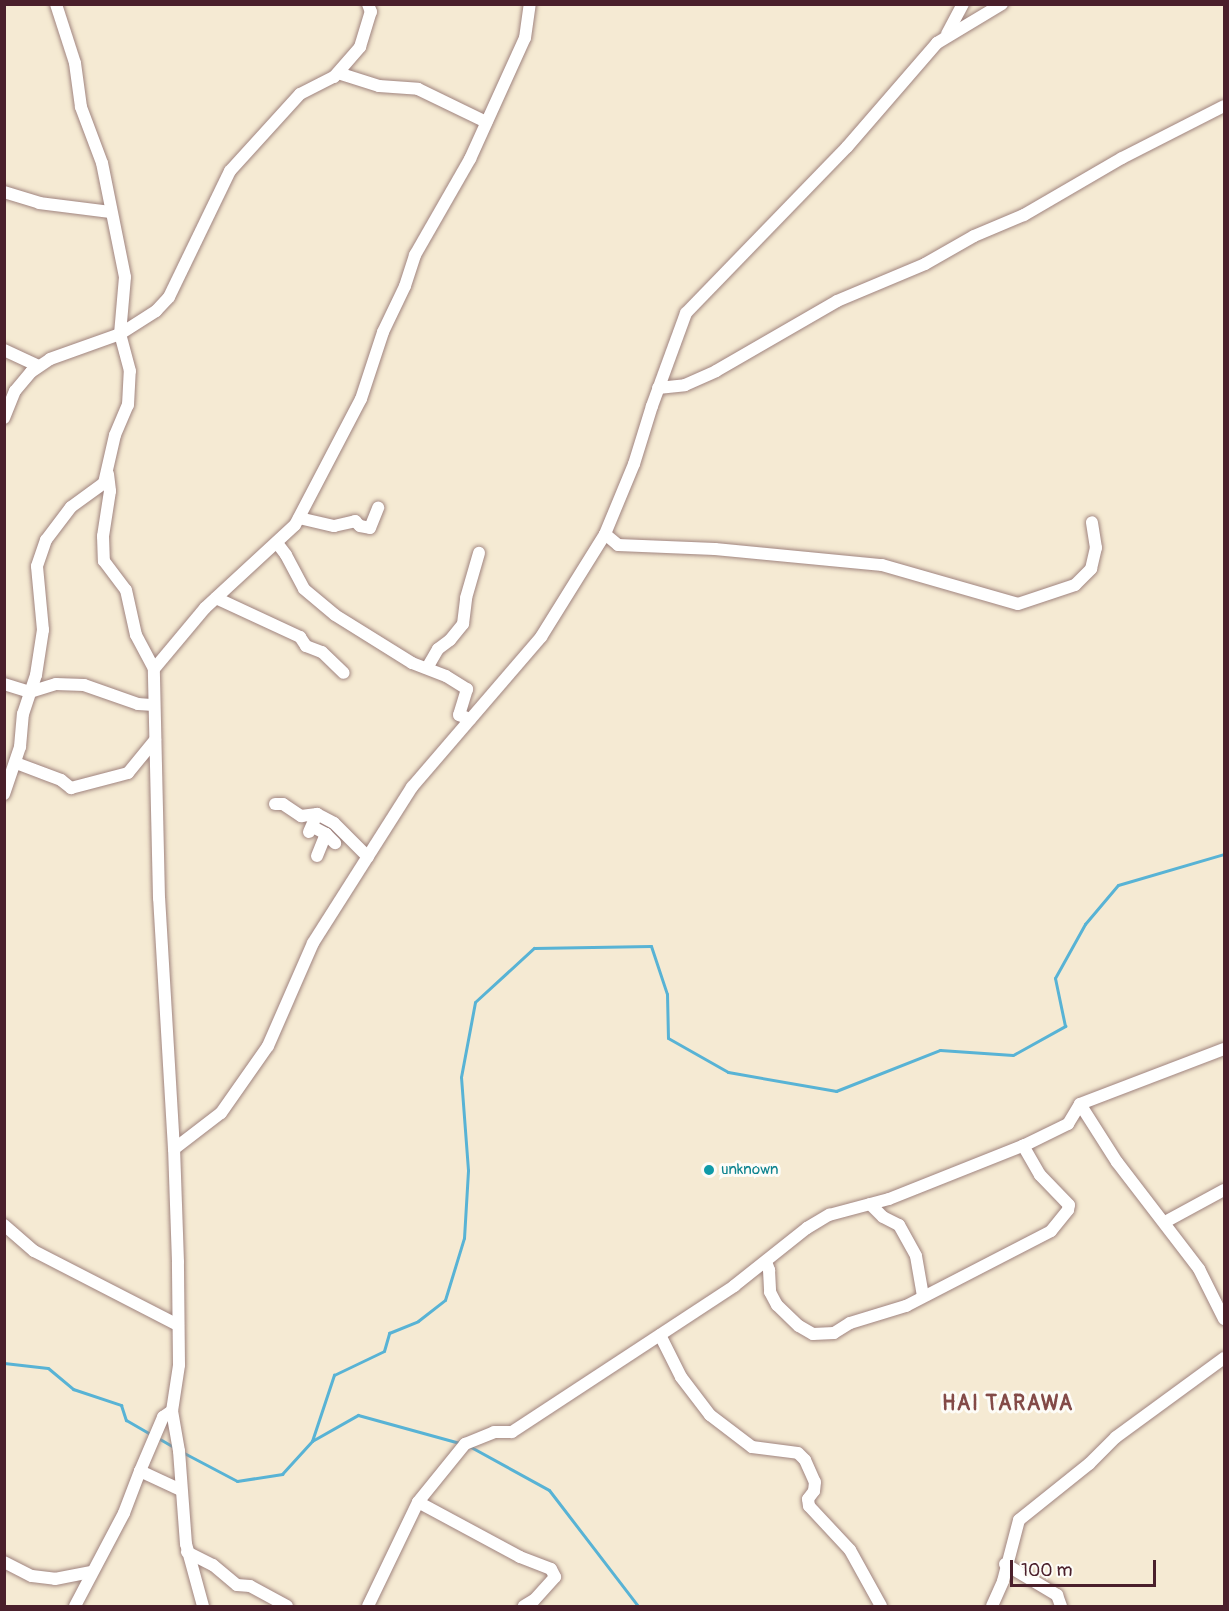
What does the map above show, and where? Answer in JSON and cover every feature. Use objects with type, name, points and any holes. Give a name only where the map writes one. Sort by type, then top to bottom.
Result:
[{"type":"street","points":[[4,794],[16,763],[23,714],[36,675],[43,630],[37,566],[46,540],[71,507],[101,487],[108,473],[116,435],[128,405],[130,371],[120,334],[125,277],[110,212],[102,163],[81,107],[75,63],[56,4]]},
{"type":"street","points":[[4,418],[15,391],[39,366],[50,359],[120,334],[156,311],[169,297],[230,171],[300,94],[334,77],[360,47],[371,12],[368,4]]},
{"type":"street","points":[[154,669],[216,598],[277,543],[299,518],[361,399],[383,332],[405,286],[416,255],[470,159],[525,38],[530,4]]},
{"type":"street","points":[[174,1149],[220,1113],[268,1046],[313,942],[412,787],[541,637],[605,534],[634,464],[658,388],[686,314],[847,147],[947,35],[963,4]]},
{"type":"street","points":[[947,35],[1002,4]]},
{"type":"street","points":[[338,72],[379,86],[418,89],[486,122]]},
{"type":"street","points":[[658,388],[685,385],[716,371],[828,306],[925,264],[974,236],[1024,215],[1122,158],[1224,106]]},
{"type":"street","points":[[4,192],[39,203],[110,212]]},
{"type":"street","points":[[4,350],[39,366]]},
{"type":"street","points":[[108,473],[110,491],[103,536],[104,561],[126,590],[136,635],[154,669],[159,898],[174,1149],[178,1365],[172,1411],[179,1451],[187,1552],[203,1606]]},
{"type":"street","points":[[299,518],[334,526],[356,521],[360,526],[370,528],[378,508]]},
{"type":"street","points":[[605,534],[618,545],[715,549],[882,565],[1018,604],[1075,585],[1091,569],[1096,548],[1092,522]]},
{"type":"street","points":[[277,543],[304,589],[335,615],[412,663],[428,668],[466,689],[459,715],[470,719]]},
{"type":"street","points":[[428,668],[438,649],[450,640],[463,624],[466,598],[479,553]]},
{"type":"street","points":[[216,598],[300,637],[306,646],[322,652],[344,673]]},
{"type":"street","points":[[4,684],[30,692],[56,684],[84,685],[138,704],[154,705]]},
{"type":"street","points":[[16,763],[61,780],[71,788],[128,773],[155,740]]},
{"type":"street","points":[[275,804],[283,804],[301,816],[317,814],[334,823],[368,857]]},
{"type":"street","points":[[317,814],[311,829],[326,834],[335,843]]},
{"type":"street","points":[[317,856],[326,834]]},
{"type":"street","points":[[368,1606],[418,1502],[465,1444],[494,1432],[512,1432],[660,1335],[766,1262],[807,1228],[829,1215],[889,1199],[1023,1146],[1068,1124],[1080,1104],[1224,1049]]},
{"type":"street","points":[[1080,1104],[1117,1161],[1199,1269],[1224,1319]]},
{"type":"street","points":[[766,1262],[770,1270],[770,1292],[777,1305],[799,1326],[813,1334],[834,1333],[850,1323],[906,1306],[1051,1231],[1068,1210],[1069,1205],[1040,1175],[1023,1146]]},
{"type":"street","points":[[1165,1222],[1224,1190]]},
{"type":"street","points":[[870,1204],[883,1217],[899,1225],[914,1251],[922,1296]]},
{"type":"street","points":[[4,1225],[34,1251],[178,1325]]},
{"type":"street","points":[[660,1335],[676,1370],[710,1415],[752,1448],[798,1453],[805,1460],[815,1482],[814,1491],[808,1499],[809,1506],[850,1550],[881,1606]]},
{"type":"street","points":[[992,1606],[1003,1581],[1005,1564],[1019,1520],[1089,1464],[1116,1437],[1224,1358]]},
{"type":"street","points":[[75,1606],[123,1514],[163,1417],[172,1411]]},
{"type":"street","points":[[140,1471],[181,1490]]},
{"type":"street","points":[[418,1502],[520,1557],[551,1569],[555,1577],[534,1600],[524,1606]]},
{"type":"street","points":[[187,1552],[213,1564],[237,1585],[250,1586],[286,1606]]},
{"type":"street","points":[[4,1562],[32,1576],[55,1579],[91,1572]]},
{"type":"street","points":[[1005,1564],[1057,1595],[1060,1606]]},
{"type":"waterway","points":[[312,1441],[334,1375],[384,1351],[389,1333],[418,1321],[445,1300],[464,1238],[468,1170],[461,1077],[475,1002],[534,948],[651,946],[667,994],[668,1038],[728,1072],[836,1091],[940,1050],[1013,1055],[1065,1026],[1055,978],[1085,924],[1118,885],[1224,854]]},
{"type":"waterway","points":[[4,1363],[48,1368],[73,1389],[121,1405],[126,1420],[152,1435]]},
{"type":"waterway","points":[[184,1453],[237,1481],[282,1474],[312,1441],[358,1415],[463,1444]]},
{"type":"waterway","points":[[158,1438],[175,1448]]},
{"type":"waterway","points":[[469,1446],[549,1490],[638,1606]]},
{"type":"place","name":"unknown","points":[[709,1170]]},
{"type":"district","name":"HAI TARAWA","points":[[1008,1404]]}]
